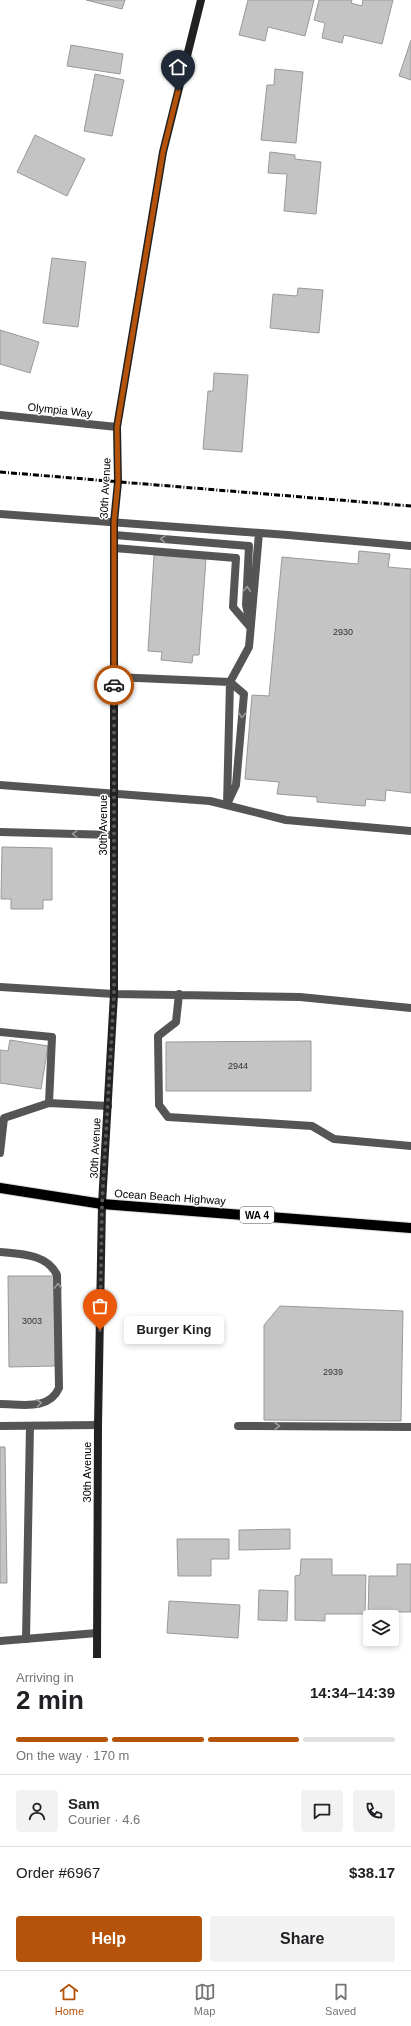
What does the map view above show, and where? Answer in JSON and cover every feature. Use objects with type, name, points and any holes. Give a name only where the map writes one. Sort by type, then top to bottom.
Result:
[{"type":"main road","name":"Ocean Beach Highway","points":[[0,1188],[102,1204],[411,1228]]},
{"type":"street","name":"30th Avenue","points":[[97,1658],[98,1424],[102,1204],[114,994],[114,522],[118,482],[117,427],[163,152],[201,0]]},
{"type":"street","name":"Olympia Way","points":[[0,415],[117,427]]},
{"type":"street","points":[[0,514],[260,533],[411,546]]},
{"type":"street","points":[[227,805],[230,682],[249,647],[260,533]]},
{"type":"street","points":[[114,535],[249,546],[246,605],[251,628]]},
{"type":"street","points":[[114,548],[236,558],[233,607],[251,628]]},
{"type":"street","points":[[114,677],[230,682],[244,694],[236,785],[227,805]]},
{"type":"street","points":[[0,785],[114,792],[210,801],[286,820],[411,831]]},
{"type":"street","points":[[0,832],[114,835]]},
{"type":"street","points":[[0,987],[114,994],[300,997],[411,1008]]},
{"type":"street","points":[[179,994],[176,1022],[158,1036],[159,1105],[168,1117],[312,1126],[334,1139],[411,1146]]},
{"type":"street","points":[[0,1032],[52,1037],[49,1102]]},
{"type":"street","points":[[0,1153],[4,1118],[49,1102],[108,1106]]},
{"type":"street","points":[[0,1252],[42,1259],[53,1266],[58,1275],[59,1388],[56,1396],[43,1404],[0,1404]]},
{"type":"street","points":[[0,1426],[98,1424]]},
{"type":"street","points":[[26,1639],[30,1426]]},
{"type":"street","points":[[238,1426],[411,1427]]},
{"type":"street","points":[[0,1641],[97,1633]]},
{"type":"building","points":[[86,0],[125,0],[122,9]]},
{"type":"building","points":[[248,0],[314,0],[305,36],[268,27],[265,41],[239,35]]},
{"type":"building","points":[[319,0],[352,0],[351,3],[362,6],[363,0],[393,0],[382,44],[344,35],[342,43],[322,38],[325,23],[314,20]]},
{"type":"building","points":[[411,40],[411,80],[399,76]]},
{"type":"building","points":[[71,45],[123,54],[120,74],[67,66]]},
{"type":"building","points":[[275,69],[303,72],[296,143],[261,140],[267,85],[274,85]]},
{"type":"building","points":[[95,74],[124,80],[112,136],[84,131]]},
{"type":"building","points":[[35,135],[85,159],[67,196],[17,172]]},
{"type":"building","points":[[270,152],[295,155],[295,159],[321,162],[316,214],[284,211],[287,174],[268,173]]},
{"type":"building","points":[[52,258],[86,262],[78,327],[43,323]]},
{"type":"building","points":[[298,288],[323,290],[319,333],[270,328],[273,294],[297,296]]},
{"type":"building","points":[[0,330],[39,342],[30,373],[0,364]]},
{"type":"building","points":[[214,373],[248,375],[242,452],[203,449],[208,391],[213,391]]},
{"type":"building","points":[[359,551],[390,554],[388,567],[411,569],[411,793],[386,790],[385,801],[366,799],[365,806],[317,802],[317,797],[277,794],[279,782],[245,779],[252,695],[269,696],[282,557],[358,564]]},
{"type":"building","points":[[154,555],[206,559],[199,655],[193,655],[192,663],[161,660],[162,652],[148,651]]},
{"type":"building","points":[[2,847],[52,848],[52,900],[43,900],[43,909],[11,909],[11,899],[1,899]]},
{"type":"building","points":[[10,1040],[48,1046],[41,1089],[0,1083],[0,1050],[8,1051]]},
{"type":"building","points":[[311,1041],[311,1091],[166,1091],[166,1042]]},
{"type":"building","points":[[8,1276],[54,1276],[55,1366],[9,1367]]},
{"type":"building","points":[[280,1306],[403,1311],[401,1421],[264,1420],[264,1325]]},
{"type":"building","points":[[0,1447],[5,1447],[7,1583],[0,1583]]},
{"type":"building","points":[[290,1529],[290,1549],[239,1550],[239,1530]]},
{"type":"building","points":[[177,1539],[229,1539],[229,1559],[211,1559],[211,1576],[178,1576]]},
{"type":"building","points":[[301,1559],[332,1559],[332,1575],[366,1575],[365,1610],[363,1610],[363,1614],[325,1614],[325,1621],[295,1620],[295,1576],[300,1575]]},
{"type":"building","points":[[397,1564],[411,1564],[411,1612],[399,1612],[399,1610],[368,1610],[369,1576],[397,1576]]},
{"type":"building","points":[[259,1590],[288,1591],[287,1621],[258,1620]]},
{"type":"building","points":[[169,1601],[240,1605],[238,1638],[167,1633]]},
{"type":"railway","points":[[0,472],[411,506]]},
{"type":"way so far","points":[[100,1330],[102,1204],[114,994],[114,685]]},
{"type":"place","name":"Burger King","points":[[100,1330]]},
{"type":"route","points":[[114,685],[114,522],[118,482],[117,427],[163,152],[178,91]]}]
